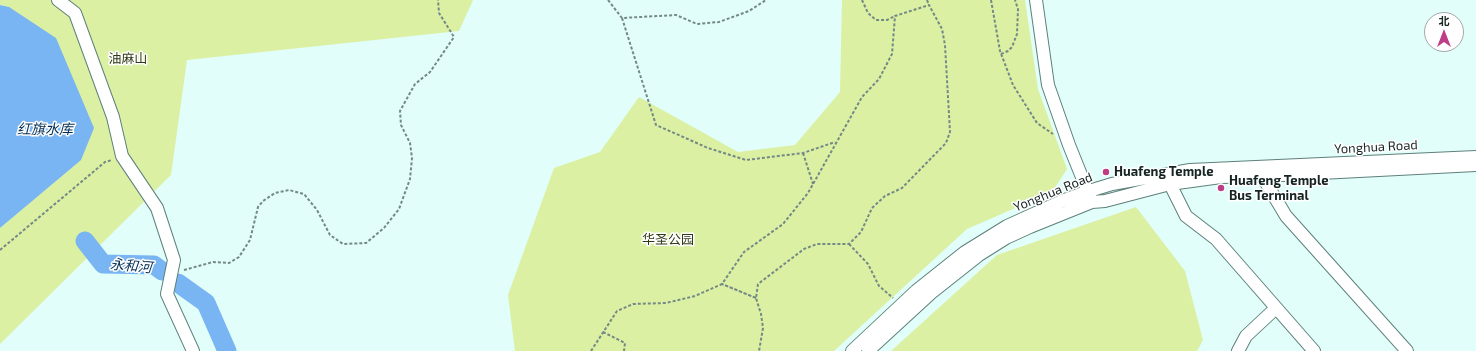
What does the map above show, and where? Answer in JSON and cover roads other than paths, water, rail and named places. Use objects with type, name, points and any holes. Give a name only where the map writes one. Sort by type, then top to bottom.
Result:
[{"type":"street","points":[[58,0],[75,13],[113,117],[122,156],[157,208],[174,260],[167,294],[193,351]]},
{"type":"street","points":[[1036,0],[1048,85],[1069,145],[1090,197]]},
{"type":"street","name":"Yonghua Road","points":[[868,351],[931,293],[979,255],[1112,184],[1190,170],[1476,157]]},
{"type":"street","name":"Yonghua Road","points":[[852,351],[900,305],[941,270],[987,238],[1033,214],[1090,197],[1105,201],[1170,184],[1221,177],[1476,165]]},
{"type":"street","points":[[1262,176],[1286,216],[1407,351]]},
{"type":"street","points":[[1170,184],[1186,216],[1197,226],[1216,239],[1314,351]]},
{"type":"street","points":[[1238,351],[1246,336],[1276,308]]},
{"type":"water","name":"红旗水库","points":[[0,5],[9,7],[56,38],[94,128],[81,160],[0,228]]},
{"type":"waterway","name":"永和河","points":[[85,241],[103,264],[154,265],[162,271]]},
{"type":"waterway","name":"永和河","points":[[178,283],[206,303],[227,351]]},
{"type":"place","name":"Huafeng Temple","points":[[1106,172]]},
{"type":"place","name":"Huafeng Temple Bus Terminal","points":[[1221,188]]},
{"type":"park label","name":"油麻山","points":[[128,59]]},
{"type":"park label","name":"华圣公园","points":[[668,240]]}]
